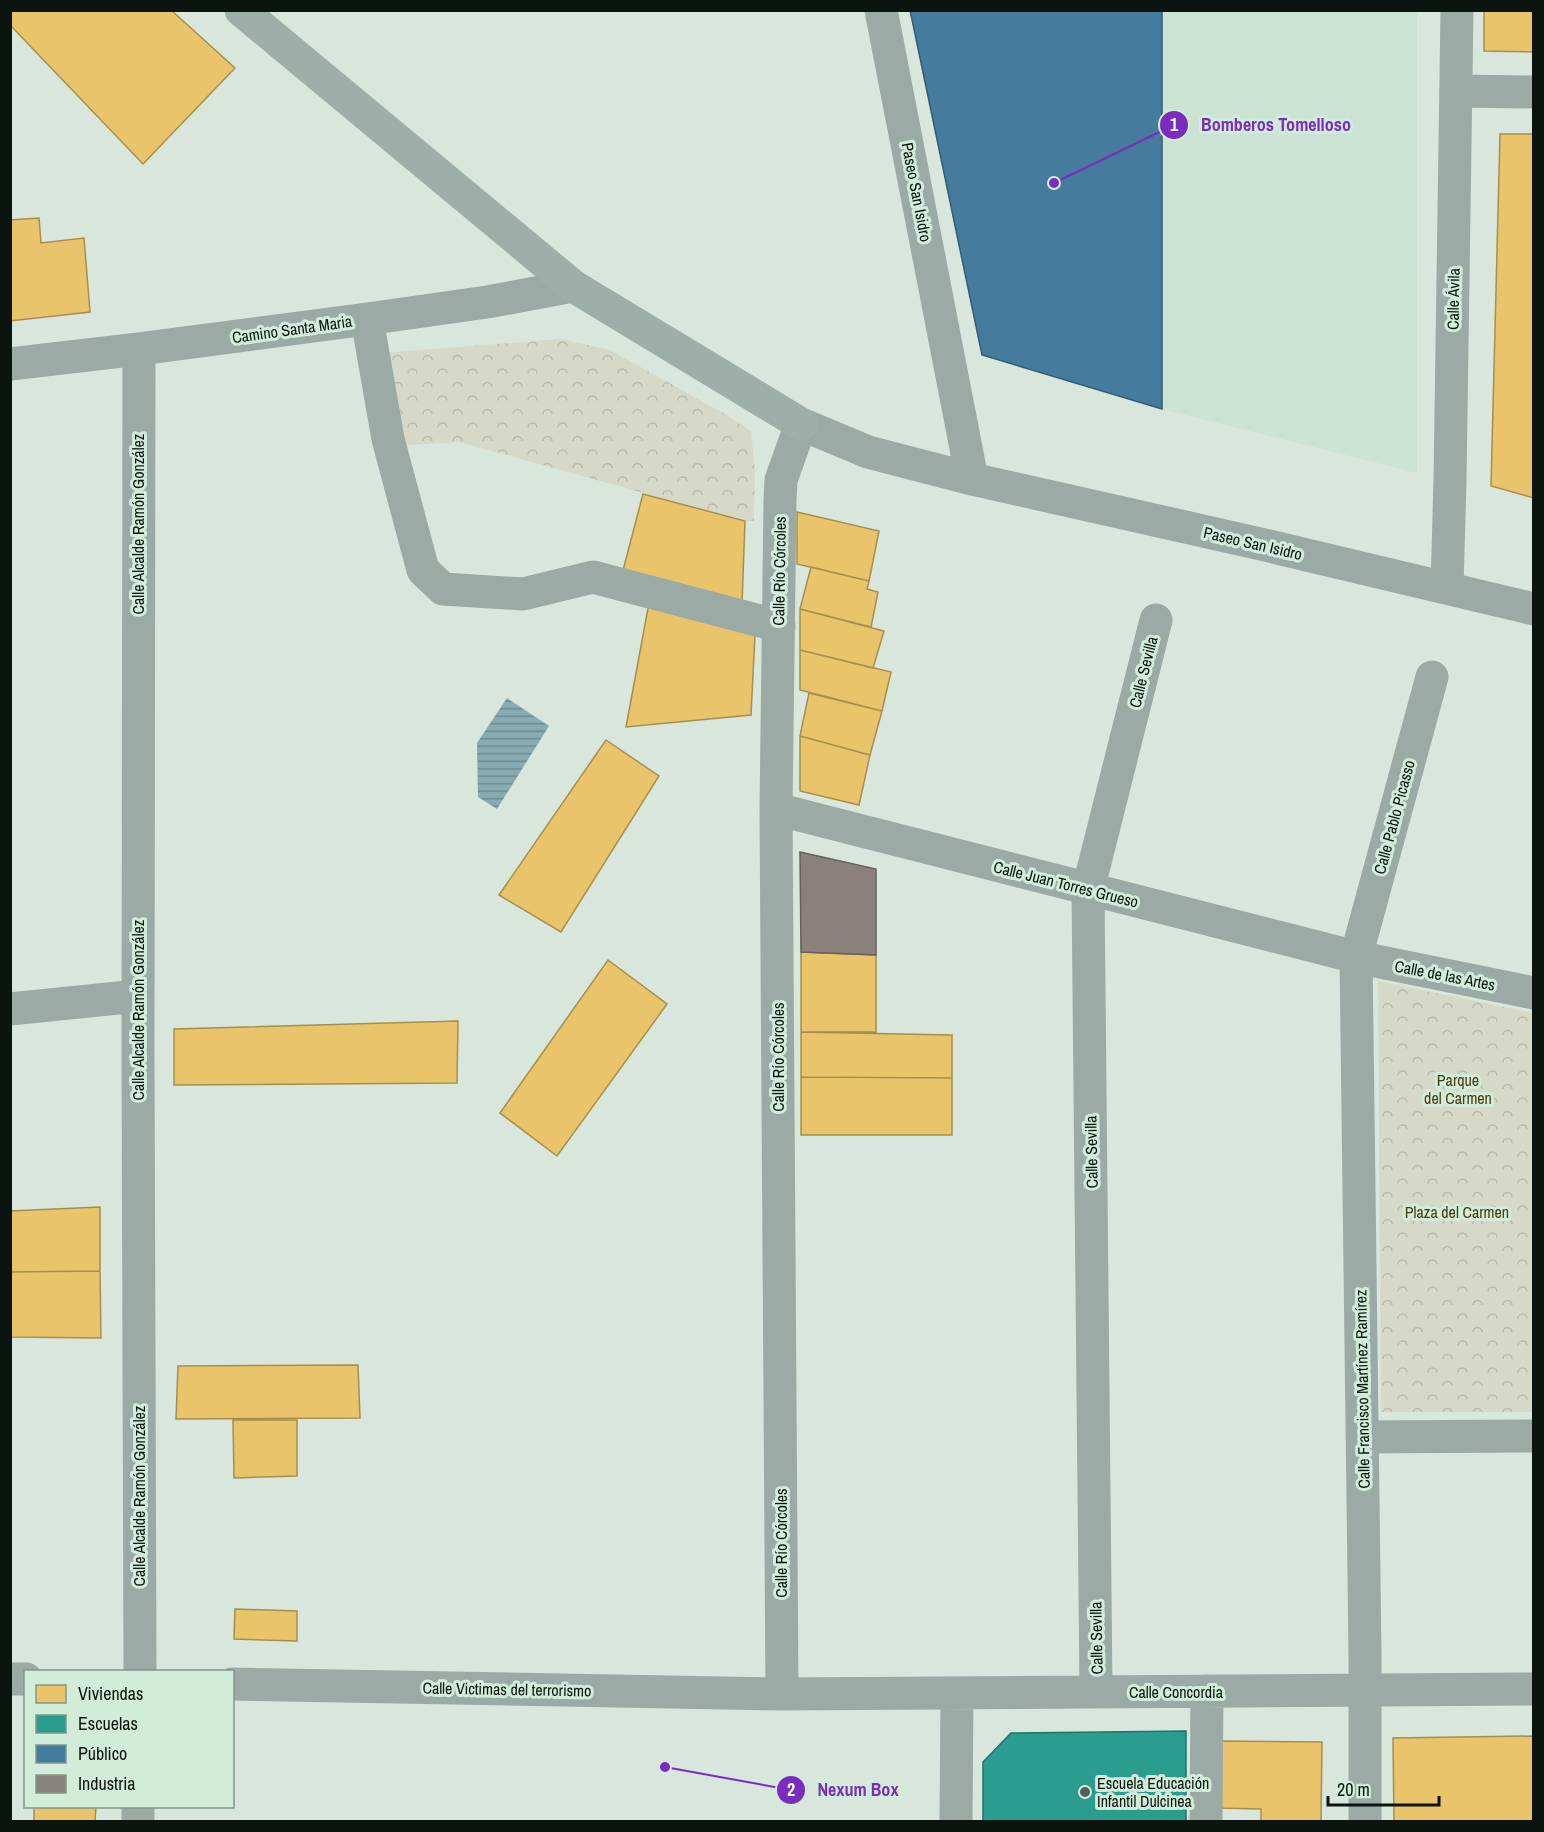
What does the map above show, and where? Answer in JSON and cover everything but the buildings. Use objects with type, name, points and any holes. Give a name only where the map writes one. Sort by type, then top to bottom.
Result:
[{"type":"main road","points":[[241,10],[573,286],[801,424]]},
{"type":"street","name":"Paseo San Isidro","points":[[881,10],[972,479]]},
{"type":"street","name":"Calle Ávila","points":[[1447,588],[1457,10]]},
{"type":"street","points":[[1456,91],[1533,92]]},
{"type":"street","name":"Camino Santa Maria","points":[[10,363],[139,349],[368,319],[487,302],[573,286]]},
{"type":"street","points":[[368,319],[388,439],[423,570],[443,589],[523,594],[593,577],[779,626]]},
{"type":"street","name":"Calle Alcalde Ramón González","points":[[139,349],[140,1670]]},
{"type":"street","name":"Paseo San Isidro","points":[[801,424],[868,452],[972,479],[1533,609]]},
{"type":"street","name":"Calle Río Córcoles","points":[[782,1694],[776,809],[781,480],[801,424]]},
{"type":"street","name":"Calle Sevilla","points":[[1096,1692],[1088,890],[1156,620]]},
{"type":"street","name":"Calle Pablo Picasso","points":[[1356,957],[1432,677]]},
{"type":"street","name":"Calle Juan Torres Grueso","points":[[776,809],[1356,957]]},
{"type":"street","name":"Calle de las Artes","points":[[1356,957],[1533,993]]},
{"type":"street","name":"Calle Francisco Martínez Ramírez","points":[[1356,957],[1365,1821]]},
{"type":"street","points":[[10,1009],[138,996]]},
{"type":"street","points":[[1362,1437],[1533,1436]]},
{"type":"street","name":"Calle Victimas del terrorismo","points":[[234,1684],[782,1694]]},
{"type":"street","name":"Calle Concordia","points":[[782,1694],[1533,1689]]},
{"type":"street","points":[[1206,1821],[1207,1691]]},
{"type":"street","points":[[956,1821],[957,1693]]},
{"type":"shaded area","points":[[1162,11],[1417,11],[1417,473],[1162,409]]},
{"type":"green space","points":[[561,339],[610,350],[751,431],[755,471],[754,521],[745,521],[459,442],[396,446],[384,353]]},
{"type":"green space","name":"Parque del Carmen","points":[[1378,981],[1533,1013],[1533,1412],[1381,1412]]},
{"type":"water","points":[[507,698],[549,726],[497,809],[478,797],[477,743]]},
{"type":"place","name":"Bomberos Tomelloso","points":[[1054,183]]},
{"type":"place","name":"Nexum Box","points":[[665,1767]]},
{"type":"place","name":"Escuela Educación Infantil Dulcinea","points":[[1085,1792]]},
{"type":"park label","name":"Plaza del Carmen","points":[[1457,1212]]}]
